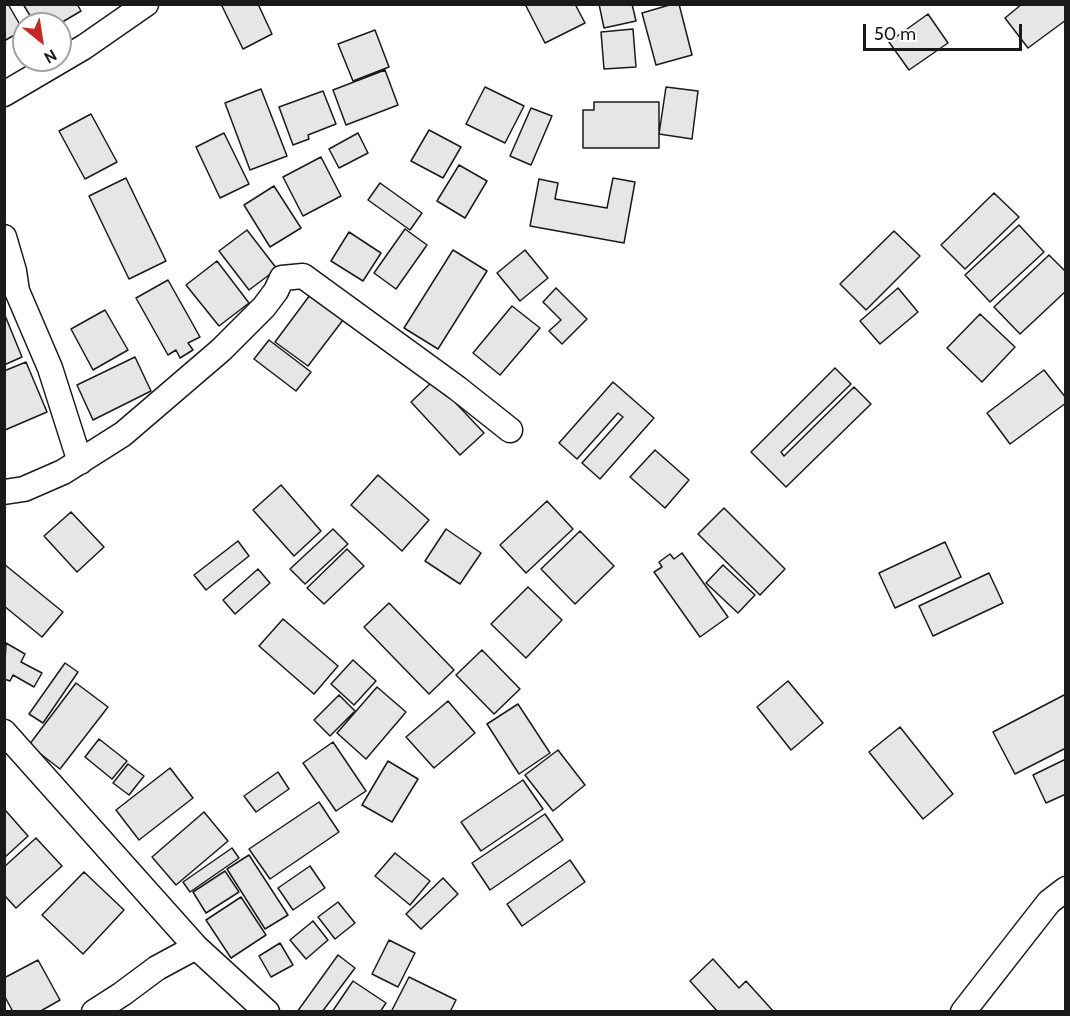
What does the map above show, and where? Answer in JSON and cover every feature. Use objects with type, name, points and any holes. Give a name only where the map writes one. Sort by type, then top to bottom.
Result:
[{"type":"street","points":[[4,94],[84,47],[146,4]]},
{"type":"street","points":[[4,237],[17,291],[50,368],[80,462]]},
{"type":"street","points":[[4,492],[24,489],[80,462],[123,434],[221,350],[264,307],[282,278],[303,276],[457,388],[510,430]]},
{"type":"street","points":[[4,732],[196,947],[267,1011]]},
{"type":"street","points":[[963,1011],[1049,902],[1065,889]]},
{"type":"street","points":[[94,1011],[157,968],[196,947]]},
{"type":"building","points":[[4,4],[8,4],[13,12],[12,36],[4,41]]},
{"type":"building","points":[[23,4],[77,4],[81,11],[72,16],[72,12],[28,12]]},
{"type":"building","points":[[221,4],[258,4],[272,34],[243,49]]},
{"type":"building","points":[[525,4],[575,4],[585,23],[545,43]]},
{"type":"building","points":[[599,4],[632,4],[636,21],[604,28]]},
{"type":"building","points":[[679,4],[692,55],[656,65],[642,13]]},
{"type":"building","points":[[1022,4],[1066,4],[1066,20],[1028,48],[1005,18]]},
{"type":"building","points":[[928,14],[948,43],[909,70],[889,42]]},
{"type":"building","points":[[633,29],[636,67],[604,69],[601,32]]},
{"type":"building","points":[[375,30],[389,67],[353,81],[338,44]]},
{"type":"building","points":[[385,70],[398,105],[346,125],[333,90]]},
{"type":"building","points":[[485,87],[524,106],[505,143],[466,124]]},
{"type":"building","points":[[666,87],[698,91],[692,139],[659,134]]},
{"type":"building","points":[[261,89],[287,156],[250,170],[225,103]]},
{"type":"building","points":[[323,91],[336,124],[308,135],[309,139],[293,145],[279,107]]},
{"type":"building","points":[[594,102],[659,102],[659,148],[583,148],[583,110],[594,110]]},
{"type":"building","points":[[531,108],[552,116],[531,165],[510,156]]},
{"type":"building","points":[[91,114],[117,162],[85,179],[59,131]]},
{"type":"building","points":[[429,130],[461,147],[443,178],[411,161]]},
{"type":"building","points":[[224,133],[249,184],[220,198],[196,147]]},
{"type":"building","points":[[358,133],[368,153],[339,168],[329,149]]},
{"type":"building","points":[[321,157],[341,196],[303,216],[283,177]]},
{"type":"building","points":[[459,165],[487,181],[465,218],[437,201]]},
{"type":"building","points":[[126,178],[166,261],[129,279],[89,196]]},
{"type":"building","points":[[613,178],[635,182],[624,243],[530,226],[539,179],[558,183],[555,199],[607,208]]},
{"type":"building","points":[[380,183],[422,213],[410,230],[368,200]]},
{"type":"building","points":[[274,186],[301,228],[270,247],[244,205]]},
{"type":"building","points":[[994,193],[1019,217],[965,269],[941,245]]},
{"type":"building","points":[[1019,225],[1044,252],[990,302],[965,275]]},
{"type":"building","points":[[405,229],[427,245],[396,289],[374,273]]},
{"type":"building","points":[[247,230],[277,269],[249,290],[219,251]]},
{"type":"building","points":[[894,231],[920,256],[866,310],[840,284]]},
{"type":"building","points":[[349,232],[381,253],[363,281],[331,261]]},
{"type":"building","points":[[453,250],[487,271],[438,349],[404,328]]},
{"type":"building","points":[[525,250],[548,278],[520,301],[497,273]]},
{"type":"building","points":[[1049,255],[1066,272],[1066,291],[1020,334],[994,307]]},
{"type":"building","points":[[217,261],[249,303],[219,326],[186,285]]},
{"type":"building","points":[[168,280],[200,337],[188,343],[193,350],[180,358],[176,350],[168,355],[136,298]]},
{"type":"building","points":[[556,288],[587,319],[562,344],[549,331],[561,320],[543,302]]},
{"type":"building","points":[[898,288],[918,312],[880,344],[860,321]]},
{"type":"building","points":[[310,295],[343,320],[308,366],[275,342]]},
{"type":"building","points":[[512,306],[540,328],[500,375],[473,353]]},
{"type":"building","points":[[105,310],[128,350],[93,370],[71,329]]},
{"type":"building","points":[[4,313],[22,357],[4,365]]},
{"type":"building","points":[[980,314],[1015,347],[982,382],[947,348]]},
{"type":"building","points":[[269,340],[311,372],[296,391],[254,359]]},
{"type":"building","points":[[135,357],[151,391],[93,420],[77,385]]},
{"type":"building","points":[[26,362],[47,412],[5,430],[4,371]]},
{"type":"building","points":[[835,368],[851,384],[781,452],[784,456],[854,387],[871,404],[786,487],[751,452]]},
{"type":"building","points":[[1044,370],[1066,398],[1066,403],[1010,444],[987,413]]},
{"type":"building","points":[[434,380],[484,433],[460,455],[411,402]]},
{"type":"building","points":[[613,382],[654,418],[600,479],[582,463],[623,417],[618,413],[577,459],[559,443]]},
{"type":"building","points":[[655,450],[689,480],[665,508],[630,477]]},
{"type":"building","points":[[378,475],[429,520],[402,551],[351,505]]},
{"type":"building","points":[[281,485],[321,531],[294,556],[253,510]]},
{"type":"building","points":[[547,501],[573,529],[526,573],[500,545]]},
{"type":"building","points":[[724,508],[785,569],[760,595],[698,534]]},
{"type":"building","points":[[71,512],[104,547],[77,572],[44,536]]},
{"type":"building","points":[[333,529],[348,544],[305,584],[290,569]]},
{"type":"building","points":[[446,529],[481,553],[460,584],[425,561]]},
{"type":"building","points":[[580,531],[614,566],[575,604],[541,569]]},
{"type":"building","points":[[238,541],[249,556],[206,590],[194,575]]},
{"type":"building","points":[[945,542],[961,577],[895,608],[879,573]]},
{"type":"building","points":[[347,549],[364,566],[324,604],[307,588]]},
{"type":"building","points":[[682,553],[728,617],[700,637],[654,572],[662,567],[659,562],[670,554],[674,559]]},
{"type":"building","points":[[4,564],[63,612],[42,637],[4,606]]},
{"type":"building","points":[[723,565],[755,595],[738,613],[706,583]]},
{"type":"building","points":[[258,569],[270,583],[235,614],[223,600]]},
{"type":"building","points":[[989,573],[1003,603],[933,636],[919,606]]},
{"type":"building","points":[[528,587],[562,620],[526,658],[491,624]]},
{"type":"building","points":[[389,603],[454,670],[429,694],[364,627]]},
{"type":"building","points":[[283,619],[338,666],[314,694],[259,646]]},
{"type":"building","points":[[6,643],[25,654],[21,662],[42,673],[34,687],[13,675],[10,681],[4,679]]},
{"type":"building","points":[[482,650],[520,689],[494,714],[456,675]]},
{"type":"building","points":[[353,660],[376,681],[354,705],[331,684]]},
{"type":"building","points":[[65,663],[78,672],[43,723],[29,714]]},
{"type":"building","points":[[788,681],[823,723],[791,750],[757,707]]},
{"type":"building","points":[[76,683],[108,707],[60,769],[29,745]]},
{"type":"building","points":[[377,687],[406,712],[366,759],[337,733]]},
{"type":"building","points":[[1066,694],[1066,748],[1015,774],[993,732]]},
{"type":"building","points":[[339,695],[355,711],[330,736],[314,720]]},
{"type":"building","points":[[448,701],[475,733],[434,768],[406,737]]},
{"type":"building","points":[[518,704],[550,753],[519,774],[487,724]]},
{"type":"building","points":[[900,727],[953,794],[923,819],[869,752]]},
{"type":"building","points":[[99,739],[127,761],[112,779],[85,757]]},
{"type":"building","points":[[333,742],[366,791],[336,811],[303,763]]},
{"type":"building","points":[[558,750],[585,785],[553,811],[525,775]]},
{"type":"building","points":[[1066,759],[1066,794],[1046,803],[1033,775]]},
{"type":"building","points":[[388,761],[418,779],[392,822],[362,805]]},
{"type":"building","points":[[128,764],[144,776],[129,795],[113,783]]},
{"type":"building","points":[[170,768],[193,798],[139,840],[116,810]]},
{"type":"building","points":[[278,772],[289,789],[256,812],[244,796]]},
{"type":"building","points":[[523,780],[543,809],[481,851],[461,822]]},
{"type":"building","points":[[319,802],[339,832],[270,879],[249,849]]},
{"type":"building","points":[[6,811],[28,836],[4,858],[4,812]]},
{"type":"building","points":[[204,812],[228,841],[176,885],[152,857]]},
{"type":"building","points":[[545,814],[563,840],[490,890],[472,863]]},
{"type":"building","points":[[36,838],[62,866],[16,908],[4,895],[4,867]]},
{"type":"building","points":[[232,848],[239,858],[190,892],[183,882]]},
{"type":"building","points":[[395,853],[430,881],[410,905],[375,876]]},
{"type":"building","points":[[249,855],[288,915],[265,929],[227,869]]},
{"type":"building","points":[[570,860],[585,882],[522,926],[507,904]]},
{"type":"building","points":[[310,866],[325,888],[293,910],[278,888]]},
{"type":"building","points":[[225,871],[239,892],[206,913],[193,892]]},
{"type":"building","points":[[84,872],[124,910],[83,954],[42,915]]},
{"type":"building","points":[[443,878],[458,894],[421,929],[406,914]]},
{"type":"building","points":[[241,897],[266,935],[231,958],[206,920]]},
{"type":"building","points":[[338,902],[355,923],[335,939],[318,917]]},
{"type":"building","points":[[313,921],[328,940],[306,959],[290,940]]},
{"type":"building","points":[[389,940],[415,953],[398,987],[372,974]]},
{"type":"building","points":[[280,943],[293,965],[271,977],[259,956]]},
{"type":"building","points":[[338,955],[355,968],[322,1012],[297,1012]]},
{"type":"building","points":[[713,959],[739,988],[746,981],[774,1012],[718,1012],[690,981]]},
{"type":"building","points":[[38,960],[60,1000],[39,1012],[13,1012],[4,995],[4,978]]},
{"type":"building","points":[[409,977],[456,1000],[450,1012],[391,1012]]},
{"type":"building","points":[[353,981],[386,1003],[380,1012],[332,1012]]}]
